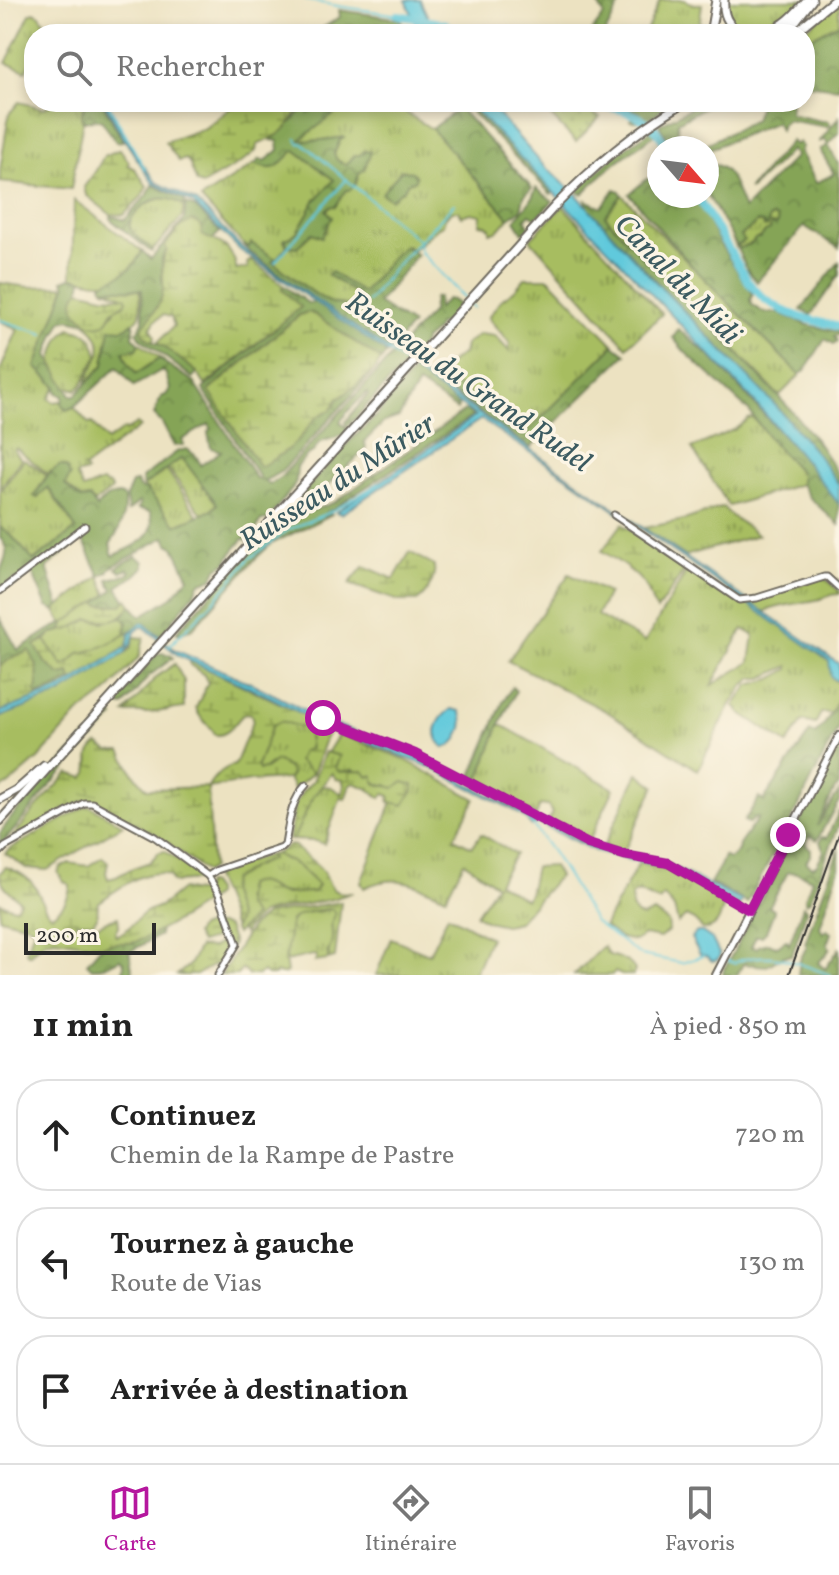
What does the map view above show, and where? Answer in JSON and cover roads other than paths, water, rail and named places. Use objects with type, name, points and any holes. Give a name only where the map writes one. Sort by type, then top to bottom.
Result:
[{"type":"highway","points":[[712,24],[716,0]]},
{"type":"highway","points":[[724,0],[723,7],[730,24]]},
{"type":"highway","points":[[782,24],[809,0]]},
{"type":"highway","points":[[790,24],[809,0]]},
{"type":"highway","points":[[805,24],[834,0]]},
{"type":"highway","points":[[0,824],[554,207],[606,157],[670,112]]},
{"type":"highway","points":[[0,799],[31,779],[83,729]]},
{"type":"main road","points":[[716,975],[839,736]]},
{"type":"street","points":[[614,515],[735,598],[745,600],[820,577],[827,577],[839,588]]},
{"type":"street","points":[[0,591],[85,526]]},
{"type":"street","points":[[317,713],[415,754],[588,844],[668,863],[749,910]]},
{"type":"street","points":[[208,876],[217,870],[282,848],[293,804],[306,785]]},
{"type":"street","points":[[2,850],[84,803],[92,803],[155,837],[208,876],[219,894],[237,944],[218,975]]},
{"type":"water","points":[[406,0],[420,0],[431,24],[416,24]]},
{"type":"water","points":[[109,112],[112,112],[136,155],[156,182],[197,202],[242,248],[391,352],[389,354],[240,250],[193,203],[153,183]]},
{"type":"water","points":[[477,112],[496,112],[543,165],[577,195],[650,276],[777,407],[839,485],[839,504],[750,397]]},
{"type":"water","points":[[425,376],[839,664],[839,682],[831,677],[829,661],[481,419],[341,514],[336,512],[476,416],[423,378]]},
{"type":"water","points":[[141,623],[175,650],[322,719],[412,754],[533,818],[534,823],[538,819],[582,842],[669,865],[742,901],[739,906],[665,866],[595,851],[538,823],[531,826],[510,808],[425,765],[320,723],[179,656],[144,627],[135,632],[124,654],[60,694],[0,717],[0,712],[61,689],[127,647],[130,633]]},
{"type":"water","points":[[451,709],[460,711],[462,728],[458,738],[445,748],[436,733],[442,718]]},
{"type":"water","points":[[697,932],[712,939],[720,955],[718,960],[712,961],[700,955],[691,938]]},
{"type":"waterway","points":[[306,0],[398,15]]},
{"type":"waterway","points":[[398,15],[446,24]]},
{"type":"waterway","name":"Ruisseau du Grand Rudel","points":[[113,112],[145,169]]},
{"type":"waterway","points":[[626,112],[653,127],[660,136]]},
{"type":"waterway","points":[[297,139],[418,240],[421,252],[474,308]]},
{"type":"waterway","points":[[275,262],[347,179]]},
{"type":"waterway","points":[[368,302],[394,268],[454,204]]},
{"type":"waterway","points":[[704,208],[749,283],[763,298],[800,317],[839,327]]},
{"type":"waterway","points":[[0,320],[44,334]]},
{"type":"waterway","name":"Ruisseau du Grand Rudel","points":[[388,351],[425,378]]},
{"type":"waterway","name":"Ruisseau du Mûrier","points":[[169,646],[214,601],[249,559],[288,530],[330,512],[380,483]]},
{"type":"waterway","points":[[532,824],[595,922],[640,955],[682,963],[703,956]]},
{"type":"waterway","points":[[724,959],[734,963],[771,957],[830,975]]},
{"type":"railway","points":[[789,975],[839,834]]},
{"type":"water label","name":"Canal du Midi","points":[[677,280]]}]
